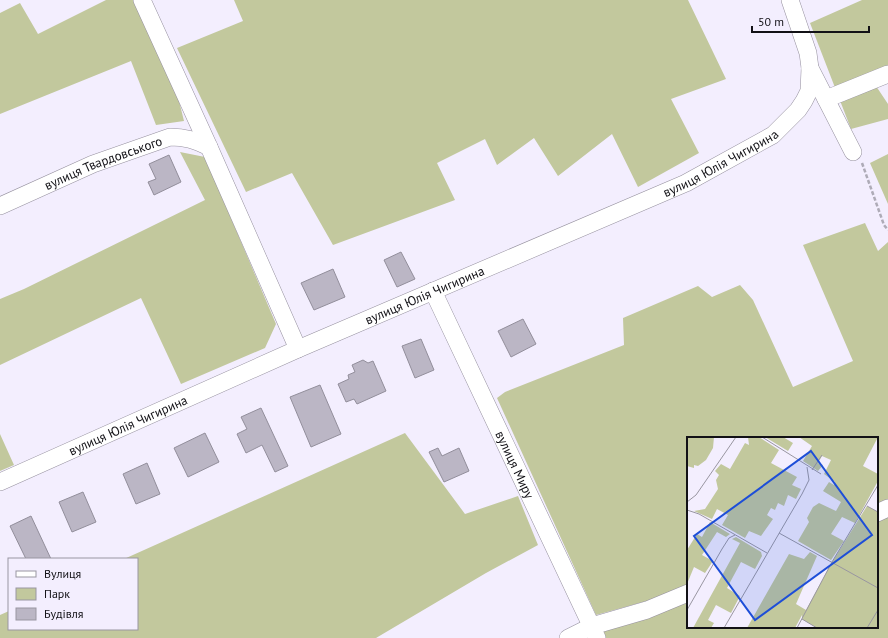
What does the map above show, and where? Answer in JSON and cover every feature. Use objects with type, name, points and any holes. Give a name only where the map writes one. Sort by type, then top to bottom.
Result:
[{"type":"street","points":[[142,0],[298,349]]},
{"type":"street","points":[[790,0],[808,53],[810,68],[854,152]]},
{"type":"street","name":"вулиця Юлія Чигирина","points":[[0,482],[298,349],[686,183],[773,135],[798,110],[804,101],[809,91],[810,68]]},
{"type":"street","points":[[826,99],[888,74]]},
{"type":"street","name":"вулиця Твардовського","points":[[0,206],[94,164],[170,137],[193,139],[209,147]]},
{"type":"street","name":"вулиця Миру","points":[[433,291],[594,632]]},
{"type":"street","points":[[878,513],[888,508]]},
{"type":"street","points":[[568,638],[594,632],[687,593]]},
{"type":"path","points":[[854,152],[861,161],[884,225],[888,230]]},
{"type":"green space","points":[[106,0],[134,0],[176,89],[184,121],[156,125],[131,61],[0,114],[0,13],[20,3],[38,34]]},
{"type":"green space","points":[[234,0],[688,0],[726,79],[671,99],[699,153],[638,187],[612,134],[558,176],[534,138],[497,165],[485,139],[437,163],[455,200],[333,245],[292,173],[246,192],[177,48],[243,21]]},
{"type":"green space","points":[[862,0],[888,0],[888,81],[876,86],[888,104],[888,119],[851,129],[810,23]]},
{"type":"green space","points":[[180,152],[205,157],[276,324],[265,348],[181,384],[141,298],[0,365],[0,299],[24,289],[205,200]]},
{"type":"green space","points":[[888,154],[888,204],[870,163]]},
{"type":"green space","points":[[865,223],[878,251],[888,242],[888,502],[878,506],[878,437],[687,437],[687,585],[665,596],[596,615],[497,398],[505,392],[624,345],[623,318],[698,286],[712,297],[740,285],[753,300],[793,387],[853,361],[803,245]]},
{"type":"green space","points":[[405,433],[465,514],[518,496],[538,545],[486,573],[376,638],[0,638],[0,615],[8,611],[8,630],[138,630],[138,558],[126,558]]},
{"type":"green space","points":[[0,434],[14,465],[0,471]]},
{"type":"green space","points":[[888,508],[888,638],[568,638],[687,593],[687,628],[878,628],[878,513]]},
{"type":"building","points":[[169,155],[181,182],[154,195],[148,182],[156,179],[149,164]]},
{"type":"building","points":[[401,252],[415,279],[397,287],[384,260]]},
{"type":"building","points":[[333,269],[345,297],[314,310],[301,283]]},
{"type":"building","points":[[523,319],[536,344],[511,357],[498,331]]},
{"type":"building","points":[[421,339],[434,370],[415,378],[402,346]]},
{"type":"building","points":[[363,360],[368,363],[373,361],[386,391],[357,404],[354,399],[346,402],[338,384],[349,379],[348,375],[355,372],[352,365]]},
{"type":"building","points":[[320,385],[341,434],[311,447],[290,397]]},
{"type":"building","points":[[261,408],[288,466],[275,472],[262,445],[246,453],[237,434],[247,429],[241,417]]},
{"type":"building","points":[[205,433],[219,462],[188,477],[174,448]]},
{"type":"building","points":[[438,448],[442,456],[459,448],[469,471],[444,482],[429,452]]},
{"type":"building","points":[[147,463],[160,494],[136,504],[123,474]]},
{"type":"building","points":[[83,492],[96,522],[72,532],[59,502]]},
{"type":"building","points":[[31,516],[51,558],[26,558],[10,526]]}]
